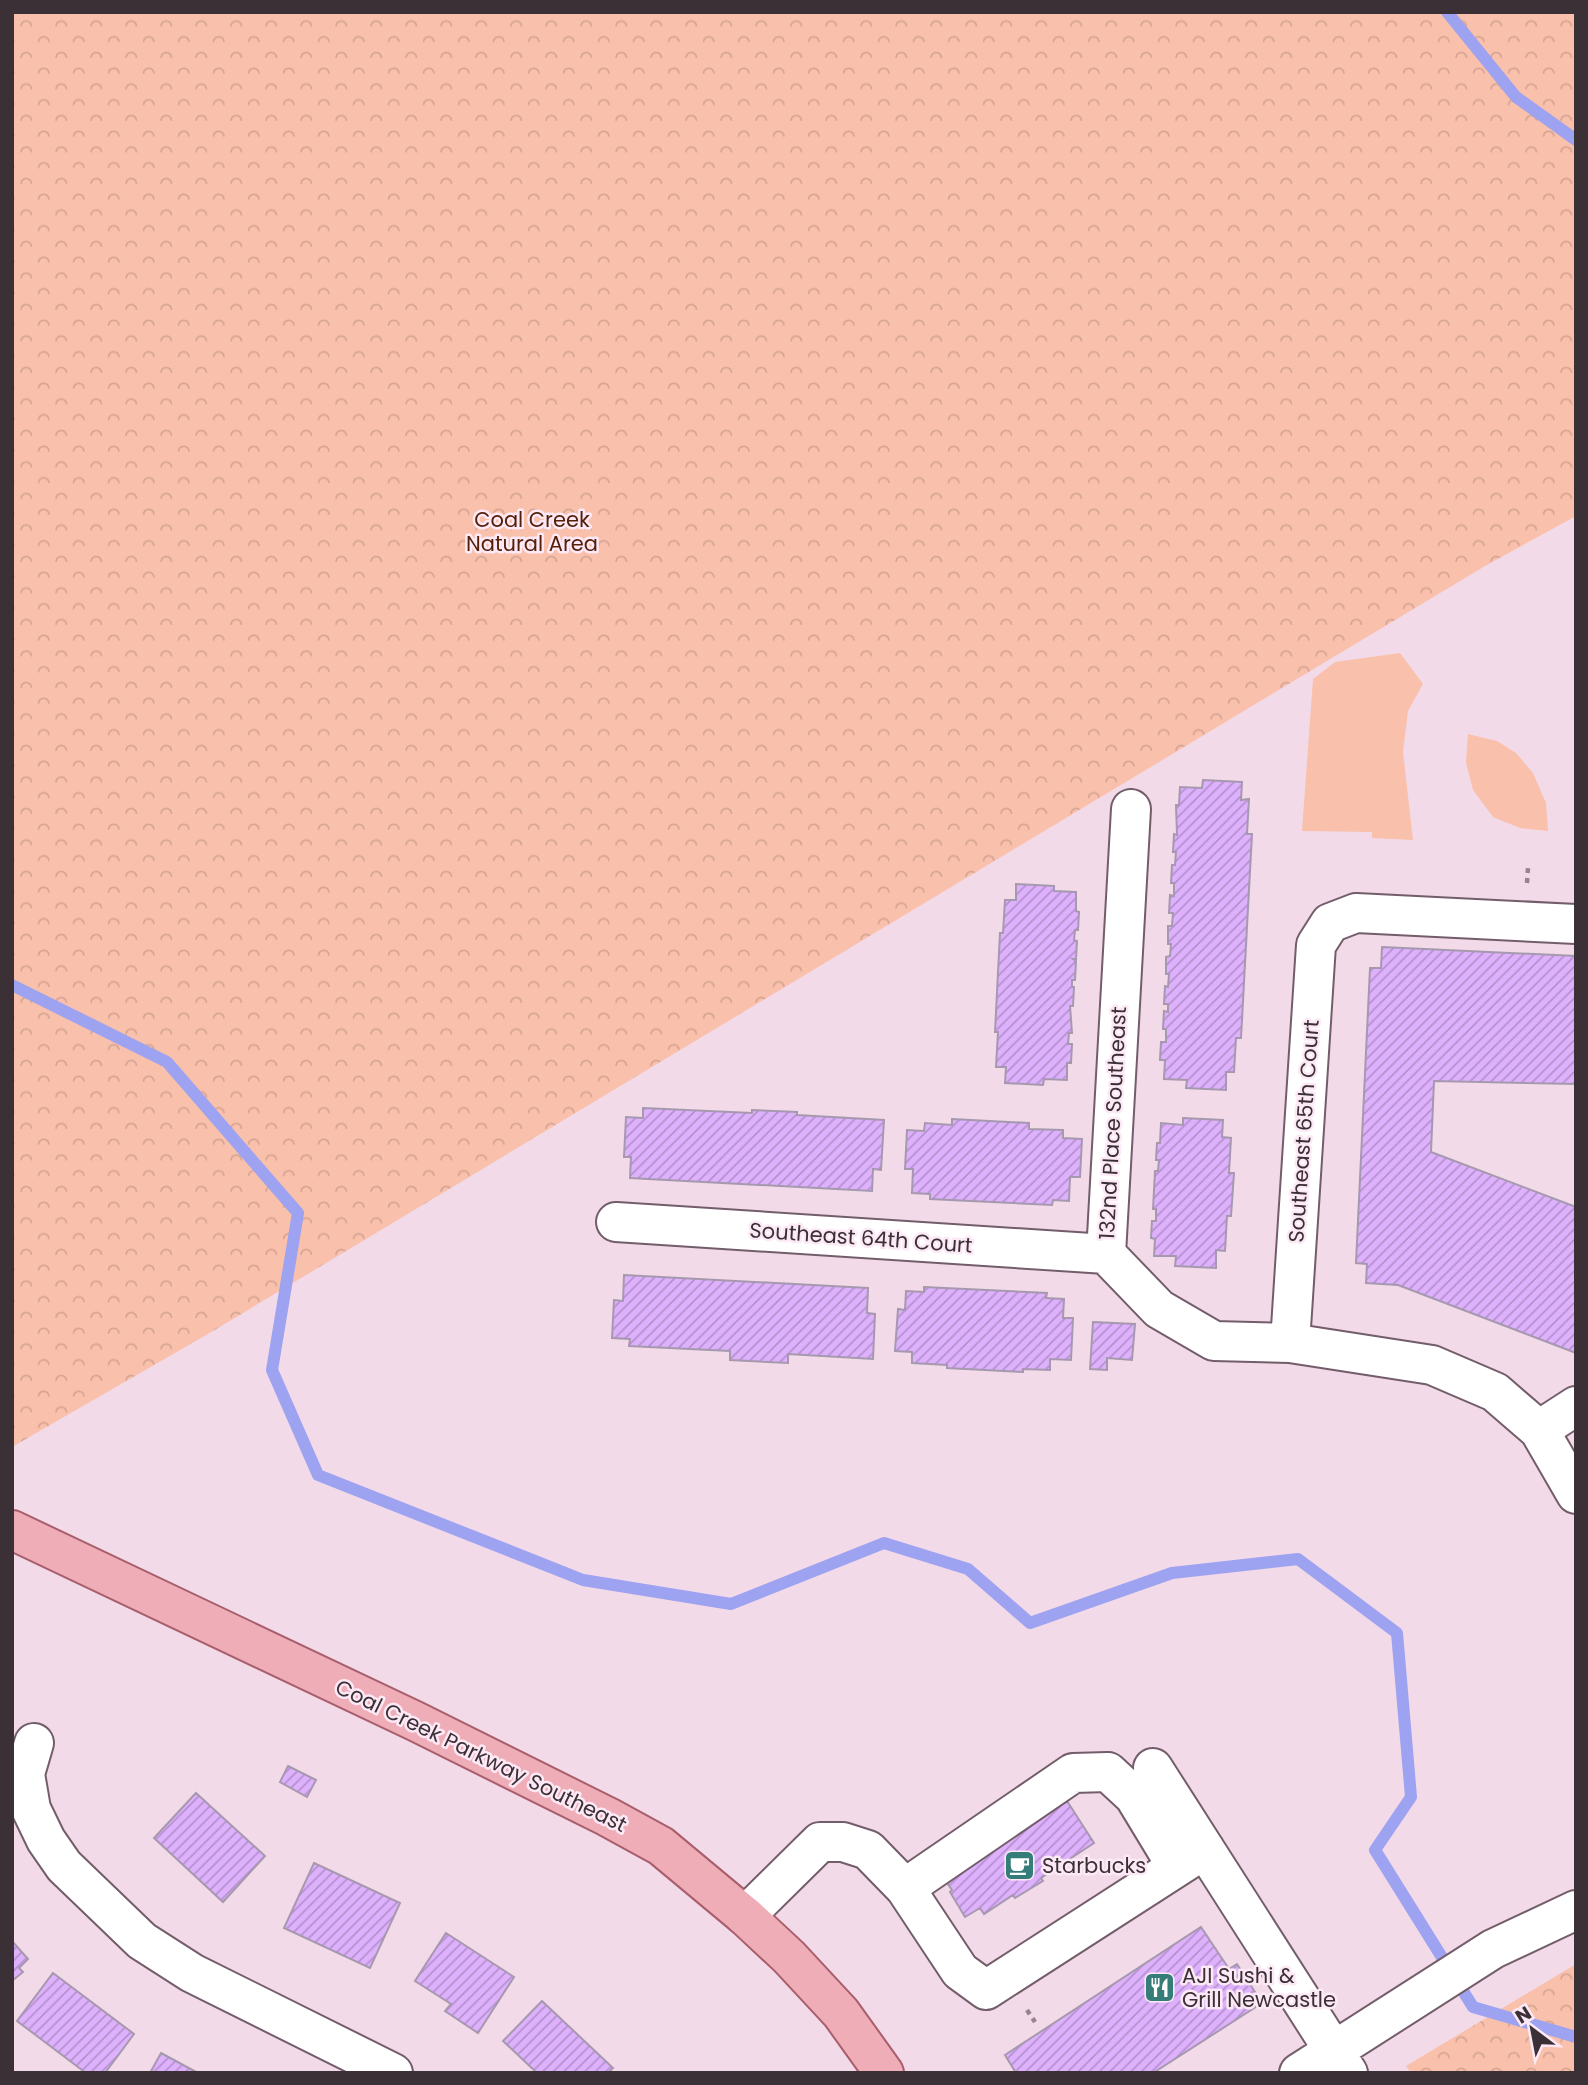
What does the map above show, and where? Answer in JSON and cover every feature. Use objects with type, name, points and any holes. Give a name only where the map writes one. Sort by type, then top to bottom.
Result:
[{"type":"main road","name":"Coal Creek Parkway Southeast","points":[[12,1530],[415,1721],[661,1846],[789,1957],[841,2013],[884,2073]]},
{"type":"street","name":"132nd Place Southeast","points":[[1131,810],[1106,1254],[1159,1308],[1214,1341],[1290,1343],[1432,1365],[1495,1392],[1538,1430],[1576,1494]]},
{"type":"street","name":"Southeast 65th Court","points":[[1290,1343],[1316,945],[1331,923],[1356,913],[1576,924]]},
{"type":"street","name":"Southeast 64th Court","points":[[616,1222],[1106,1254]]},
{"type":"street","points":[[1538,1430],[1576,1406]]},
{"type":"street","points":[[34,1743],[25,1774],[32,1809],[46,1840],[64,1866],[142,1941],[192,1973],[393,2073]]},
{"type":"street","points":[[1153,1768],[1191,1858]]},
{"type":"street","points":[[905,1888],[1073,1773],[1108,1772],[1191,1858],[1341,2062]]},
{"type":"street","points":[[744,1916],[820,1842],[843,1842],[869,1850],[905,1888],[960,1971],[986,1990],[1191,1858]]},
{"type":"street","points":[[1299,2073],[1341,2062],[1386,2017],[1493,1950],[1576,1910]]},
{"type":"green space","name":"Coal Creek Natural Area","points":[[12,12],[1576,12],[1576,516],[1485,566],[213,1331],[12,1447]]},
{"type":"green space","points":[[1400,653],[1423,684],[1408,711],[1403,752],[1413,840],[1372,838],[1372,832],[1302,831],[1313,679],[1335,662]]},
{"type":"green space","points":[[1468,734],[1497,741],[1516,753],[1533,773],[1546,803],[1548,831],[1520,828],[1493,817],[1473,790],[1466,763]]},
{"type":"green space","points":[[1576,1964],[1576,2073],[1411,2073],[1406,2066]]},
{"type":"building","points":[[1203,780],[1242,782],[1241,800],[1249,799],[1247,834],[1252,834],[1241,1038],[1236,1038],[1234,1072],[1226,1072],[1226,1090],[1186,1088],[1187,1080],[1164,1079],[1165,1060],[1160,1060],[1161,1042],[1166,1042],[1166,1029],[1163,1029],[1164,1011],[1168,1012],[1168,1004],[1164,1004],[1169,974],[1166,974],[1166,957],[1170,956],[1171,944],[1168,944],[1168,926],[1172,926],[1173,913],[1169,913],[1170,895],[1174,896],[1174,883],[1171,883],[1176,852],[1173,852],[1174,834],[1177,835],[1176,805],[1179,805],[1180,787],[1202,788]]},
{"type":"building","points":[[1016,884],[1054,886],[1054,891],[1076,892],[1076,911],[1079,912],[1078,930],[1075,930],[1074,940],[1077,941],[1076,959],[1073,959],[1076,961],[1075,980],[1072,980],[1073,1006],[1070,1006],[1072,1033],[1069,1033],[1068,1044],[1072,1044],[1071,1063],[1067,1063],[1067,1080],[1044,1079],[1043,1085],[1005,1083],[1006,1067],[996,1067],[1000,933],[1003,933],[1005,900],[1016,900]]},
{"type":"building","points":[[1382,947],[1576,956],[1576,1084],[1434,1081],[1431,1152],[1576,1207],[1576,1353],[1398,1285],[1366,1283],[1367,1264],[1356,1263],[1370,968],[1381,968]]},
{"type":"building","points":[[643,1108],[752,1113],[752,1110],[797,1112],[797,1115],[884,1120],[881,1170],[873,1169],[872,1191],[630,1178],[631,1157],[624,1157],[626,1117],[643,1118]]},
{"type":"building","points":[[1183,1118],[1223,1120],[1222,1137],[1231,1138],[1229,1173],[1234,1173],[1231,1216],[1227,1216],[1225,1251],[1216,1250],[1216,1268],[1175,1266],[1176,1256],[1154,1256],[1155,1239],[1151,1238],[1152,1221],[1156,1221],[1156,1209],[1153,1209],[1155,1171],[1158,1171],[1159,1160],[1156,1160],[1157,1143],[1160,1143],[1161,1123],[1183,1125]]},
{"type":"building","points":[[952,1119],[1029,1123],[1029,1129],[1063,1130],[1063,1138],[1082,1139],[1080,1177],[1070,1177],[1069,1201],[1053,1200],[1052,1205],[930,1199],[930,1194],[912,1193],[913,1169],[905,1169],[907,1130],[924,1131],[925,1123],[952,1125]]},
{"type":"building","points":[[624,1275],[868,1288],[867,1313],[875,1314],[873,1359],[788,1354],[788,1363],[730,1360],[730,1351],[629,1346],[630,1339],[612,1338],[614,1300],[623,1301]]},
{"type":"building","points":[[924,1287],[1047,1293],[1046,1298],[1064,1299],[1063,1318],[1073,1318],[1071,1360],[1050,1359],[1050,1370],[1023,1369],[1023,1372],[947,1368],[947,1365],[912,1363],[912,1352],[895,1351],[898,1309],[905,1310],[906,1291],[924,1292]]},
{"type":"building","points":[[1093,1322],[1135,1324],[1132,1360],[1107,1358],[1107,1370],[1090,1369]]},
{"type":"building","points":[[288,1766],[316,1780],[307,1797],[280,1782]]},
{"type":"building","points":[[196,1793],[265,1856],[223,1902],[154,1838]]},
{"type":"building","points":[[1067,1801],[1094,1843],[1015,1898],[1013,1895],[984,1914],[980,1908],[965,1917],[945,1880]]},
{"type":"building","points":[[314,1863],[400,1903],[370,1968],[284,1928]]},
{"type":"building","points":[[1201,1927],[1229,1969],[1237,1964],[1262,2003],[1153,2073],[1016,2073],[1005,2055]]},
{"type":"building","points":[[446,1933],[514,1977],[478,2033],[445,2011],[451,2004],[415,1981]]},
{"type":"building","points":[[12,1941],[28,1959],[19,1968],[23,1972],[12,1981]]},
{"type":"building","points":[[53,1973],[134,2034],[105,2073],[86,2073],[17,2021]]},
{"type":"building","points":[[542,2001],[613,2068],[608,2073],[537,2073],[503,2041]]},
{"type":"building","points":[[161,2053],[198,2073],[150,2073]]},
{"type":"waterway","points":[[1447,12],[1516,97],[1576,140]]},
{"type":"waterway","points":[[12,985],[167,1062],[298,1213],[272,1370],[318,1475],[583,1580],[731,1604],[884,1543],[968,1569],[1030,1623],[1172,1573],[1298,1559],[1397,1633],[1411,1797],[1375,1850],[1473,2007],[1576,2037]]},
{"type":"place","name":"Starbucks","points":[[1019,1866]]},
{"type":"place","name":"AJI Sushi & Grill Newcastle","points":[[1159,1988]]}]
